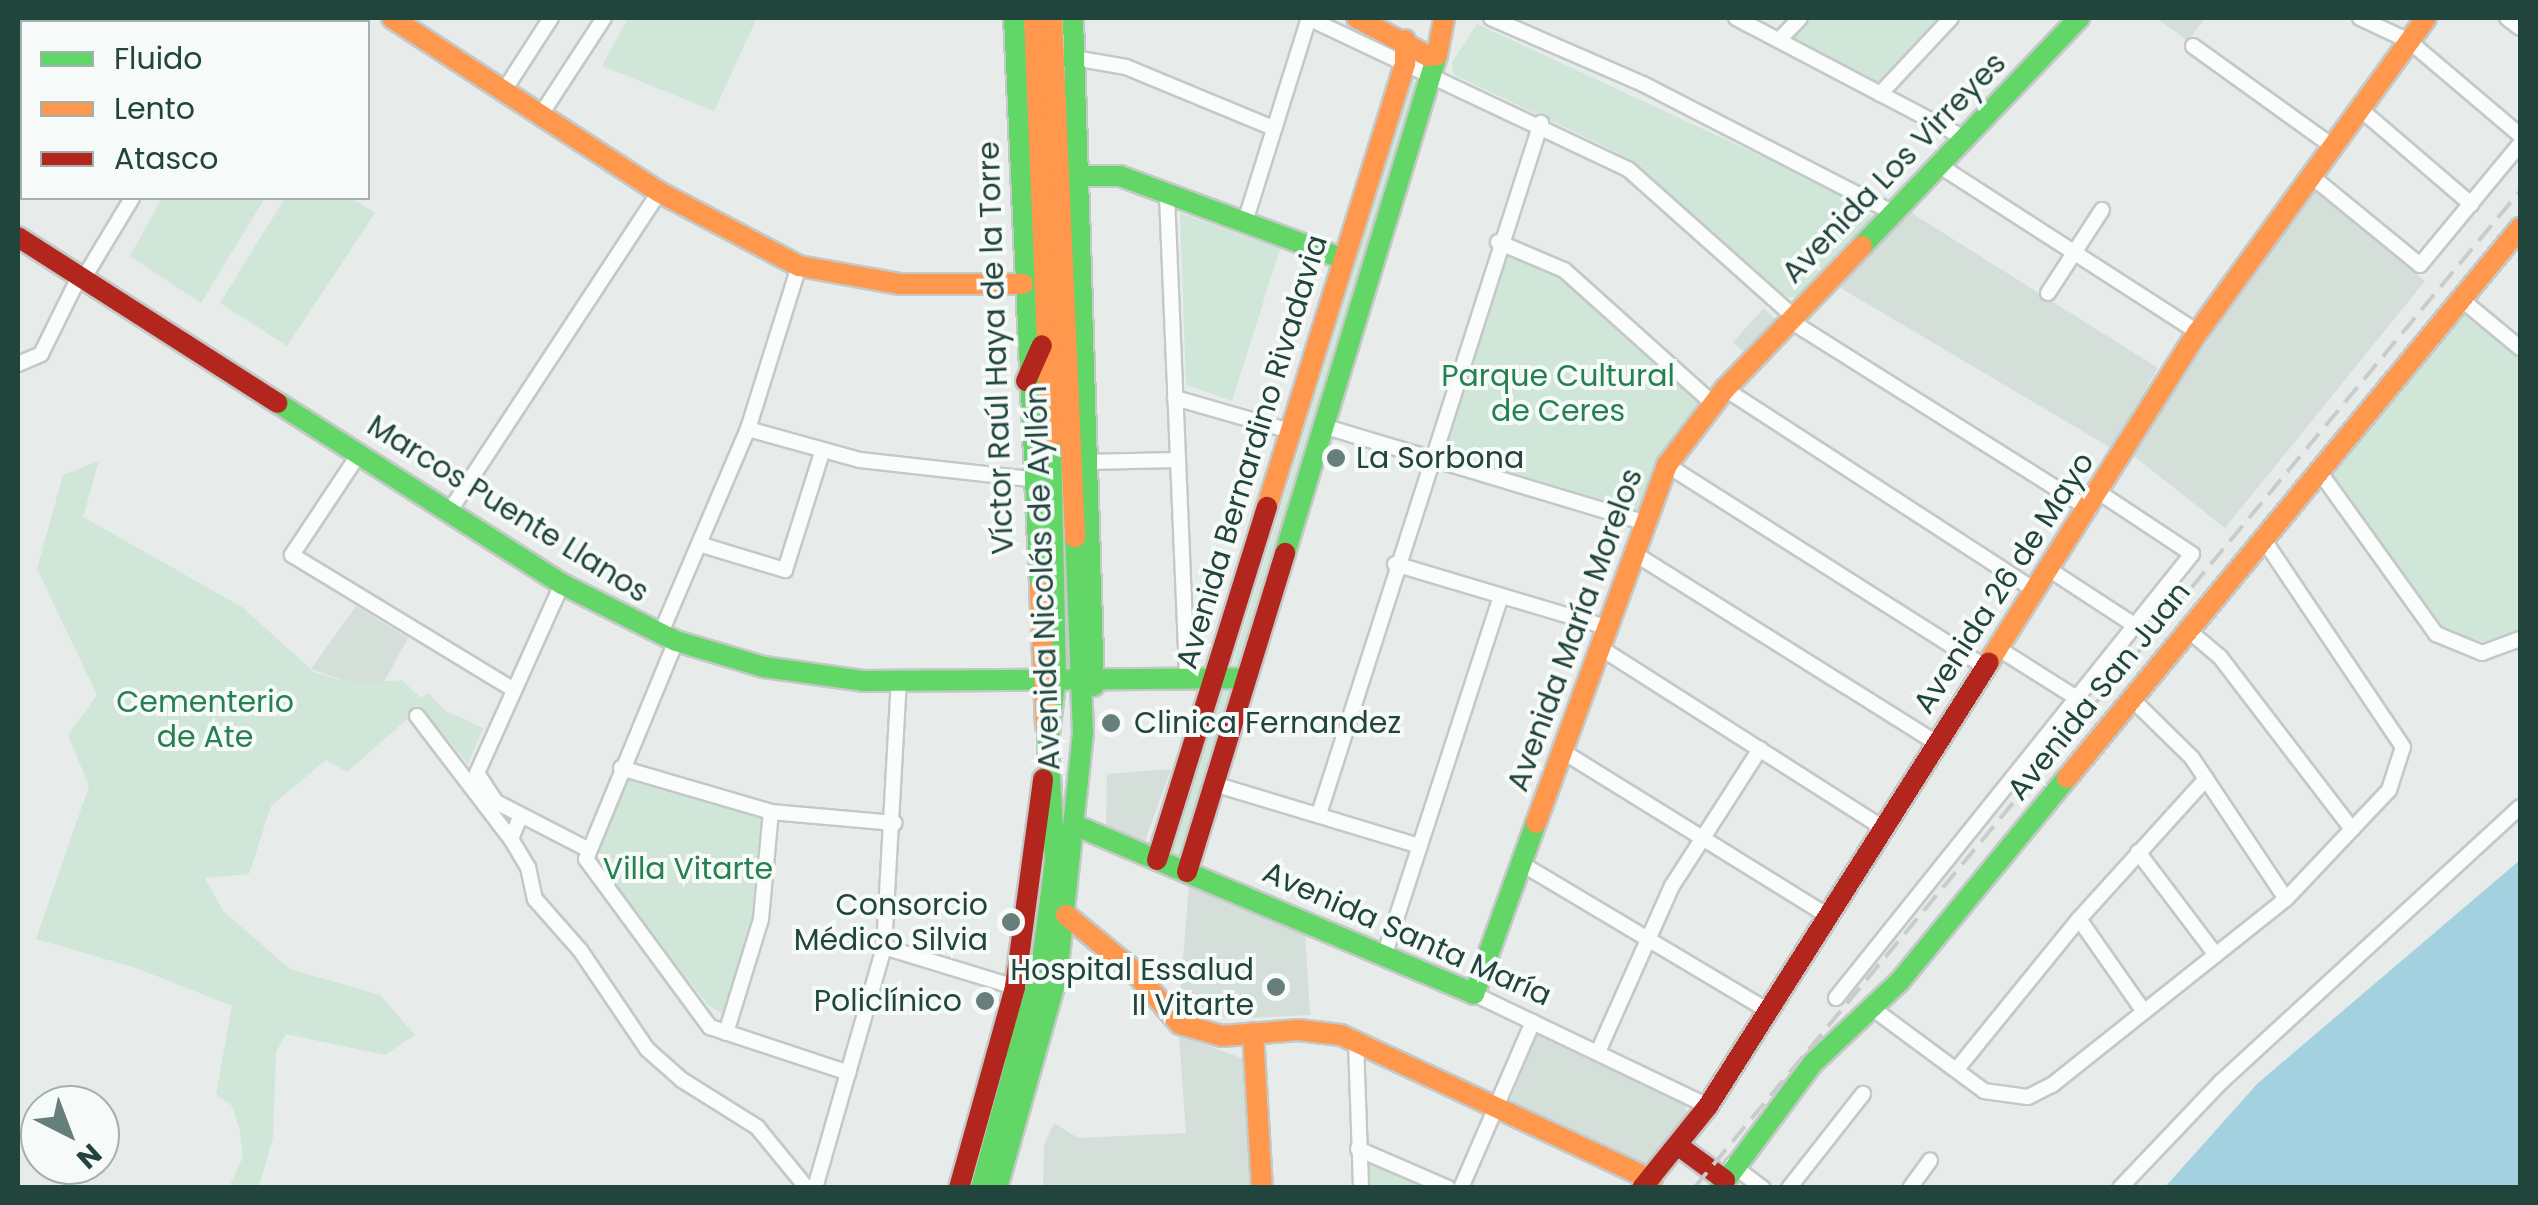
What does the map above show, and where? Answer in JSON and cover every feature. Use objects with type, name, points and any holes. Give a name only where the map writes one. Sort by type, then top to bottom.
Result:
[{"type":"street","points":[[392,18],[659,192],[799,266],[900,284],[1023,284]]},
{"type":"street","points":[[505,89],[547,23],[528,18]]},
{"type":"street","points":[[542,113],[604,18]]},
{"type":"street","name":"Víctor Raúl Haya de la Torre","points":[[1014,18],[1032,521],[1047,677]]},
{"type":"street","name":"Avenida Nicolás de Ayllón","points":[[1034,18],[1055,337]]},
{"type":"street","name":"Avenida Nicolás de Ayllón","points":[[997,1188],[1047,1022],[1077,826],[1087,677],[1063,558],[1055,337],[1052,18]]},
{"type":"street","points":[[1073,18],[1075,176],[1089,513],[1087,677]]},
{"type":"street","points":[[1244,222],[1308,18],[1405,63],[1436,59]]},
{"type":"street","points":[[1356,18],[1404,40],[1419,53],[1436,59],[1650,185],[1791,318],[2094,501],[2192,554],[1836,998]]},
{"type":"street","points":[[1405,63],[1404,40],[1410,18]]},
{"type":"street","points":[[1436,59],[1444,18]]},
{"type":"street","points":[[1436,59],[1456,18]]},
{"type":"street","points":[[1492,18],[1642,84],[1894,213]]},
{"type":"street","points":[[1736,18],[1966,139]]},
{"type":"street","points":[[1778,40],[1800,18]]},
{"type":"street","points":[[1880,94],[1951,18]]},
{"type":"street","name":"Avenida Los Virreyes","points":[[1791,318],[2078,18]]},
{"type":"street","points":[[2360,18],[2409,42],[2520,135]]},
{"type":"street","name":"Avenida 26 de Mayo","points":[[1648,1184],[1708,1106],[1768,1010],[1820,911],[1882,828],[1982,664],[1999,648],[2050,570],[2198,332],[2426,18]]},
{"type":"street","points":[[2507,18],[2520,28]]},
{"type":"street","points":[[2193,46],[2331,145]]},
{"type":"street","points":[[1074,58],[1126,68],[1273,128]]},
{"type":"street","name":"Avenida Bernardino Rivadavia","points":[[1187,872],[1436,59]]},
{"type":"street","name":"Avenida Bernardino Rivadavia","points":[[1157,860],[1405,63]]},
{"type":"street","points":[[2359,108],[2471,204]]},
{"type":"street","points":[[1319,814],[1498,242],[1541,123]]},
{"type":"street","points":[[2310,176],[2420,265],[2520,144]]},
{"type":"street","points":[[1940,166],[2198,332]]},
{"type":"street","points":[[1075,176],[1120,176],[1343,259]]},
{"type":"street","points":[[449,512],[659,192]]},
{"type":"street","points":[[1167,196],[1187,677]]},
{"type":"street","points":[[18,364],[41,354],[83,275],[131,200]]},
{"type":"street","points":[[2048,293],[2102,210]]},
{"type":"street","name":"Avenida San Juan","points":[[1726,1177],[1812,1064],[1872,1008],[2520,228]]},
{"type":"street","name":"Marcos Puente Llanos","points":[[18,238],[83,275],[562,584],[668,638],[764,667],[899,682],[1214,674],[1246,678]]},
{"type":"street","points":[[1498,242],[1564,270],[1718,396],[2036,591]]},
{"type":"street","points":[[799,266],[748,429],[587,849],[598,883],[710,1028],[849,1073]]},
{"type":"street","points":[[2461,300],[2520,348]]},
{"type":"street","name":"Avenida María Morelos","points":[[1474,994],[1522,864],[1570,755],[1602,637],[1642,522],[1667,464],[1718,396],[1791,318]]},
{"type":"street","points":[[1026,382],[1055,337],[1083,379]]},
{"type":"street","points":[[1175,398],[1290,431]]},
{"type":"street","points":[[1324,426],[1642,522]]},
{"type":"street","points":[[748,429],[822,453],[1030,479]]},
{"type":"street","points":[[702,545],[785,570],[822,453]]},
{"type":"street","points":[[359,454],[292,556],[510,688]]},
{"type":"street","points":[[1086,462],[1177,460]]},
{"type":"street","points":[[1667,464],[1982,664]]},
{"type":"street","points":[[2319,471],[2436,634],[2482,653],[2520,639]]},
{"type":"street","points":[[1032,521],[1063,558],[1089,513]]},
{"type":"street","points":[[1872,1008],[1984,1091],[2007,1099],[2028,1097],[2144,1012],[2286,899],[2390,790],[2403,748],[2263,539]]},
{"type":"street","points":[[1632,552],[1937,743]]},
{"type":"street","name":"Avenida Nicolás de Ayllón","points":[[981,1188],[1053,901],[1047,677],[1063,558]]},
{"type":"street","points":[[1395,564],[1501,596],[1602,637],[1760,750],[1882,828]]},
{"type":"street","points":[[2050,570],[2136,627]]},
{"type":"street","points":[[562,584],[510,688],[478,773],[496,802],[587,849]]},
{"type":"street","points":[[1385,954],[1501,596]]},
{"type":"street","points":[[2188,630],[2220,657],[2352,830]]},
{"type":"street","points":[[1999,648],[2078,699]]},
{"type":"street","points":[[815,1188],[884,948],[899,682]]},
{"type":"street","points":[[2132,698],[2206,779],[2286,899]]},
{"type":"street","points":[[416,716],[511,839],[528,867],[535,900],[580,950],[647,1049],[682,1080],[757,1126],[807,1188]]},
{"type":"street","points":[[1012,1076],[1013,995],[1048,742]]},
{"type":"street","points":[[1598,1052],[1647,936],[1760,750]]},
{"type":"street","points":[[1570,755],[1820,911]]},
{"type":"street","points":[[621,768],[771,812],[894,823]]},
{"type":"street","points":[[1957,1069],[2079,918],[2206,779]]},
{"type":"street","points":[[1214,784],[1420,846]]},
{"type":"street","points":[[2120,1188],[2221,1082],[2520,807]]},
{"type":"street","points":[[726,1032],[760,920],[771,812]]},
{"type":"street","points":[[511,839],[520,817]]},
{"type":"street","name":"Avenida Santa María","points":[[1077,826],[1385,954],[1708,1106]]},
{"type":"street","points":[[2138,852],[2216,955]]},
{"type":"street","points":[[1522,864],[1768,1010]]},
{"type":"street","points":[[1066,914],[1133,970],[1176,1022],[1222,1036],[1324,1031],[1648,1184]]},
{"type":"street","points":[[2079,918],[2144,1012]]},
{"type":"street","points":[[884,948],[1013,995]]},
{"type":"street","points":[[959,1188],[1013,995]]},
{"type":"street","points":[[1461,1188],[1534,1022]]},
{"type":"street","points":[[1254,1034],[1262,1188]]},
{"type":"street","points":[[1356,1043],[1361,1188]]},
{"type":"street","points":[[1789,1188],[1862,1094]]},
{"type":"street","points":[[1680,1147],[1726,1177],[1764,1188]]},
{"type":"street","points":[[1358,1149],[1448,1188]]},
{"type":"street","points":[[1910,1188],[1930,1160]]},
{"type":"shaded area","points":[[18,18],[117,18],[20,20]]},
{"type":"shaded area","points":[[2156,18],[2205,18],[2188,41]]},
{"type":"shaded area","points":[[2314,188],[2425,281],[2225,528],[2130,453]]},
{"type":"shaded area","points":[[1910,212],[2158,368],[2111,448],[1839,287]]},
{"type":"shaded area","points":[[1764,308],[1781,325],[1749,357],[1733,342]]},
{"type":"shaded area","points":[[356,606],[408,638],[384,682],[354,684],[311,669]]},
{"type":"shaded area","points":[[1171,769],[1145,841],[1106,825],[1107,774]]},
{"type":"shaded area","points":[[1189,884],[1305,932],[1310,1015],[1186,1016],[1179,1010]]},
{"type":"shaded area","points":[[1536,1034],[1684,1105],[1688,1116],[1644,1166],[1509,1104]]},
{"type":"shaded area","points":[[1179,1035],[1247,1060],[1255,1187],[1043,1187],[1044,1145],[1054,1123],[1078,1138],[1186,1133]]},
{"type":"green space","points":[[628,18],[757,18],[714,111],[602,66]]},
{"type":"green space","points":[[1805,18],[1940,18],[1877,87],[1789,40]]},
{"type":"green space","points":[[1477,24],[1864,204],[1874,222],[1803,297],[1783,297],[1618,153],[1453,74],[1452,62]]},
{"type":"green space","points":[[1413,81],[1418,83],[1241,670],[1231,669]]},
{"type":"green space","points":[[161,200],[264,200],[201,303],[130,256]]},
{"type":"green space","points":[[284,200],[354,200],[375,213],[287,346],[220,303]]},
{"type":"green space","points":[[1180,213],[1280,249],[1232,401],[1186,385]]},
{"type":"green space","name":"Parque Cultural de Ceres","points":[[1505,253],[1565,279],[1704,403],[1660,460],[1637,514],[1442,451]]},
{"type":"green space","points":[[2462,314],[2470,314],[2520,355],[2520,630],[2492,643],[2443,633],[2332,477]]},
{"type":"green space","name":"Cementerio de Ate","points":[[99,461],[83,517],[242,607],[314,672],[354,684],[402,680],[421,698],[428,693],[446,711],[483,728],[468,764],[421,707],[347,772],[326,760],[271,806],[249,874],[205,878],[223,911],[290,969],[380,995],[415,1035],[385,1055],[286,1034],[276,1052],[273,1137],[259,1187],[229,1187],[243,1157],[240,1132],[232,1106],[216,1094],[232,1006],[136,968],[36,939],[89,786],[68,735],[97,695],[37,569],[63,475]]},
{"type":"green space","points":[[1233,687],[1185,853],[1177,858],[1169,854],[1218,688]]},
{"type":"green space","name":"Villa Vitarte","points":[[626,777],[764,819],[754,914],[725,1015],[709,1006],[599,870],[595,850]]},
{"type":"green space","points":[[1366,1156],[1428,1187],[1368,1187]]},
{"type":"water","points":[[2520,860],[2520,1187],[2165,1187],[2258,1083]]},
{"type":"railway","points":[[1694,1188],[2520,191]]},
{"type":"traffic: fast","points":[[1014,18],[1040,588]]},
{"type":"traffic: fast","points":[[1073,18],[1094,686]]},
{"type":"traffic: fast","points":[[1862,246],[2079,18]]},
{"type":"traffic: fast","points":[[1285,553],[1437,55]]},
{"type":"traffic: fast","points":[[1075,176],[1120,176],[1343,259]]},
{"type":"traffic: fast","points":[[278,403],[562,584],[676,641],[764,667],[863,681],[1246,678]]},
{"type":"traffic: fast","points":[[981,1188],[1041,969],[1055,861],[1048,742],[1056,676],[1051,441]]},
{"type":"traffic: fast","points":[[997,1188],[1057,976],[1083,732],[1075,537]]},
{"type":"traffic: fast","points":[[1720,1188],[1812,1064],[1900,981],[2067,778]]},
{"type":"traffic: fast","points":[[1077,826],[1474,994],[1536,823]]},
{"type":"traffic: fast","points":[[1011,1003],[1011,1050]]},
{"type":"traffic: slow","points":[[392,18],[659,192],[799,266],[900,284],[1023,284]]},
{"type":"traffic: slow","points":[[1034,18],[1051,441]]},
{"type":"traffic: slow","points":[[1052,18],[1075,537]]},
{"type":"traffic: slow","points":[[1357,18],[1428,56],[1437,55],[1444,18]]},
{"type":"traffic: slow","points":[[1989,662],[2198,332],[2426,18]]},
{"type":"traffic: slow","points":[[1267,507],[1405,63],[1405,40]]},
{"type":"traffic: slow","points":[[2067,778],[2520,228]]},
{"type":"traffic: slow","points":[[1536,823],[1667,465],[1725,389],[1862,246]]},
{"type":"traffic: slow","points":[[1040,588],[1046,726]]},
{"type":"traffic: slow","points":[[1066,915],[1133,970],[1180,1024],[1222,1036],[1299,1030],[1341,1035],[1652,1180]]},
{"type":"traffic: slow","points":[[1253,1033],[1262,1188]]},
{"type":"traffic: jam","points":[[18,237],[278,403]]},
{"type":"traffic: jam","points":[[1026,381],[1042,345]]},
{"type":"traffic: jam","points":[[1157,860],[1267,507]]},
{"type":"traffic: jam","points":[[1187,872],[1285,553]]},
{"type":"traffic: jam","points":[[1642,1188],[1708,1106],[1989,662]]},
{"type":"traffic: jam","points":[[959,1188],[1015,987],[1043,779]]},
{"type":"traffic: jam","points":[[1680,1147],[1725,1180]]},
{"type":"place","name":"La Sorbona","points":[[1336,458]]},
{"type":"place","name":"Clinica Fernandez","points":[[1111,723]]},
{"type":"place","name":"Consorcio Médico Silvia","points":[[1011,922]]},
{"type":"place","name":"Hospital Essalud II Vitarte","points":[[1276,987]]},
{"type":"place","name":"Policlínico","points":[[985,1001]]}]
